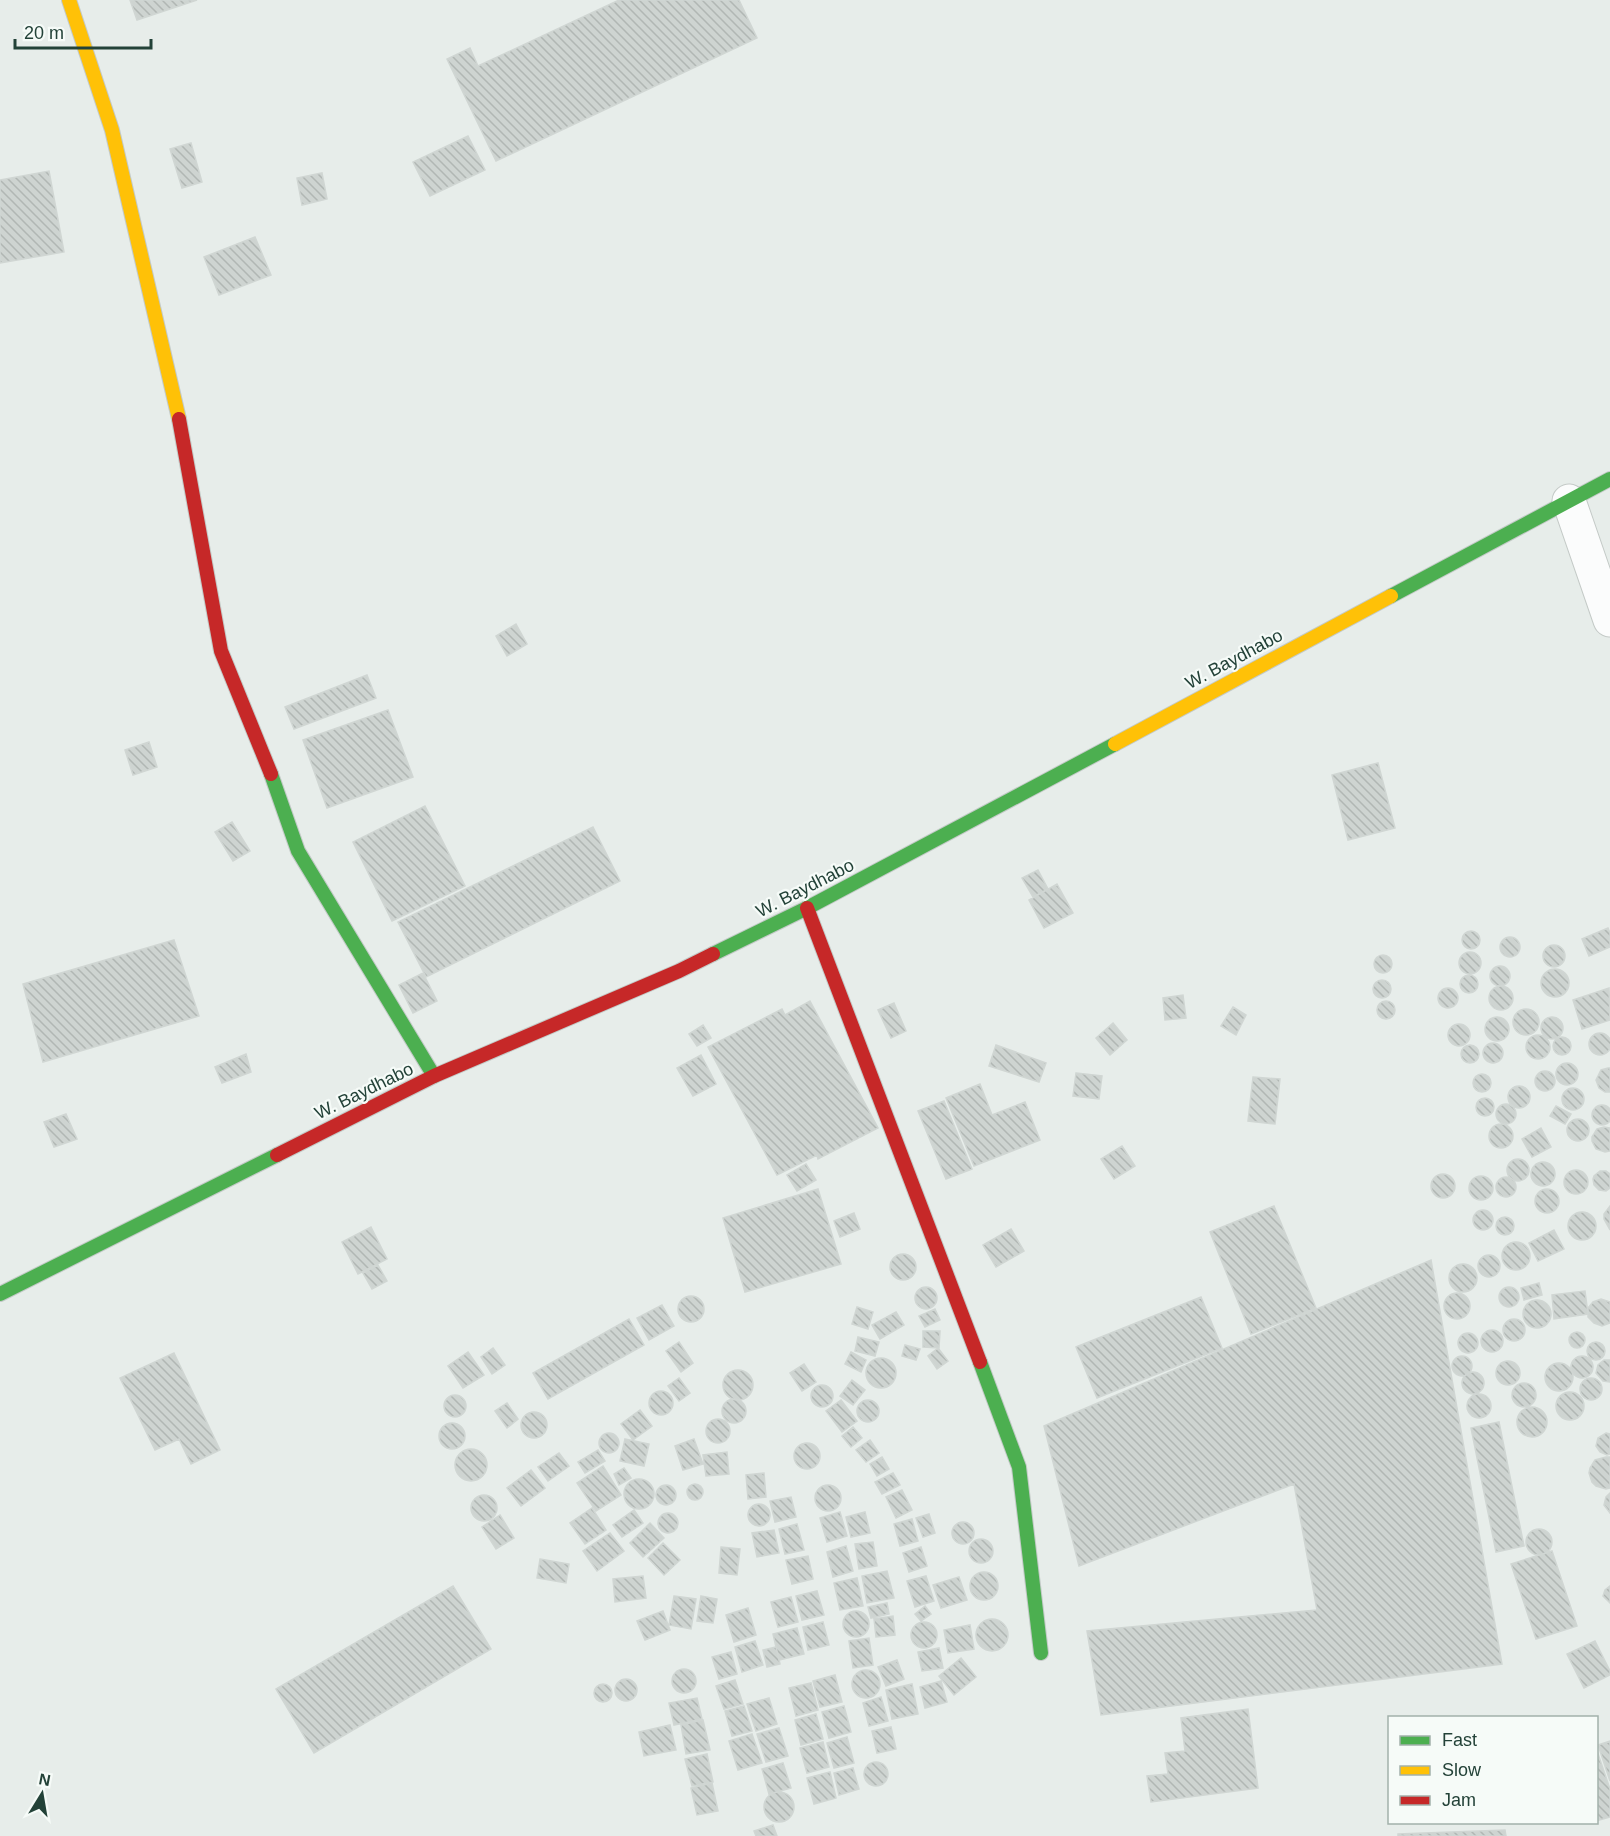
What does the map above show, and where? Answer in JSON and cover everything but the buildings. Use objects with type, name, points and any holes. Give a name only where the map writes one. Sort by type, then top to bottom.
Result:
[{"type":"street","points":[[69,0],[112,130],[179,421],[221,651],[262,749],[298,851],[434,1076]]},
{"type":"street","name":"W. Baydhabo","points":[[0,1294],[434,1076],[679,971],[807,908],[1610,479]]},
{"type":"street","points":[[1569,501],[1610,620]]},
{"type":"street","points":[[807,908],[1019,1467],[1041,1653]]},
{"type":"traffic: fast","points":[[1391,596],[1610,479]]},
{"type":"traffic: fast","points":[[713,954],[807,908],[1115,744]]},
{"type":"traffic: fast","points":[[271,774],[298,851],[434,1076]]},
{"type":"traffic: fast","points":[[0,1294],[277,1155]]},
{"type":"traffic: fast","points":[[980,1362],[1019,1467],[1041,1653]]},
{"type":"traffic: slow","points":[[69,0],[112,130],[179,419]]},
{"type":"traffic: slow","points":[[1115,744],[1391,596]]},
{"type":"traffic: jam","points":[[179,419],[221,651],[271,774]]},
{"type":"traffic: jam","points":[[807,908],[980,1362]]},
{"type":"traffic: jam","points":[[277,1155],[434,1076],[679,971],[713,954]]}]
